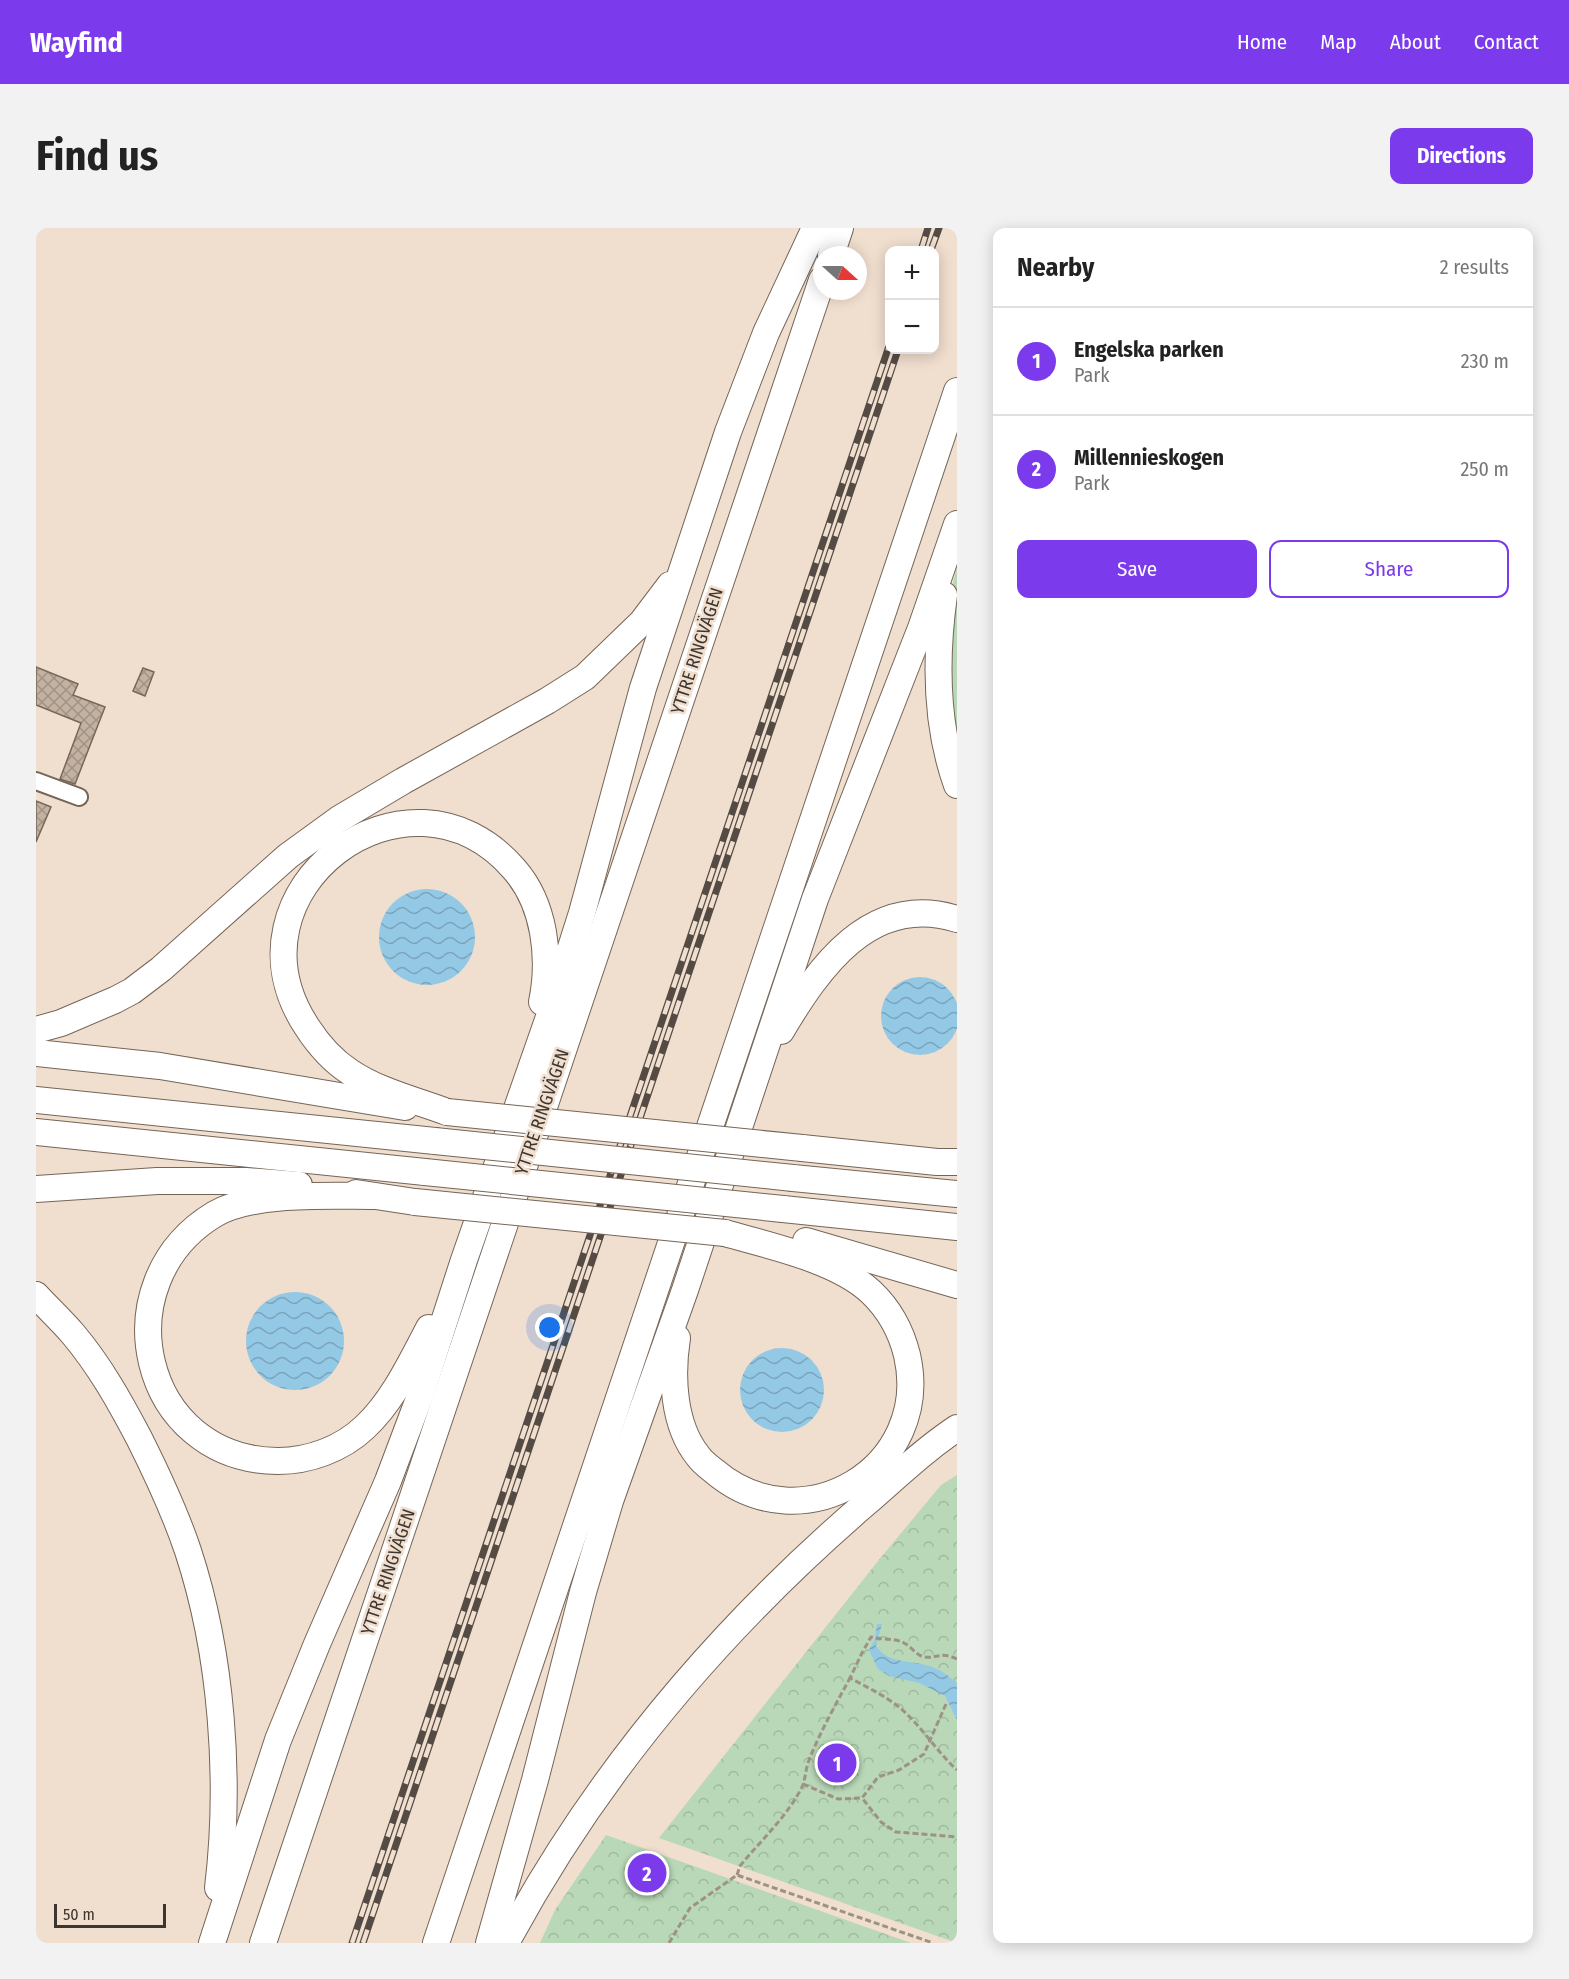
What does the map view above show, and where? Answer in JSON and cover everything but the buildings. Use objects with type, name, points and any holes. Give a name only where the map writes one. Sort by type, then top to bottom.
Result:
[{"type":"highway","points":[[211,1943],[279,1740],[317,1644],[388,1481],[420,1396],[464,1260],[549,1017],[582,913],[643,688],[728,432],[762,344],[814,228]]},
{"type":"highway","points":[[834,246],[840,228]]},
{"type":"highway","name":"YTTRE RINGVÄGEN","points":[[263,1943],[815,300]]},
{"type":"highway","points":[[436,1943],[957,391]]},
{"type":"highway","points":[[489,1943],[535,1780],[583,1592],[610,1501],[685,1290],[815,899],[921,628],[957,524]]},
{"type":"highway","points":[[36,1030],[61,1023],[132,991],[161,969],[288,856],[339,819],[585,677],[637,627],[659,600],[670,584],[695,530]]},
{"type":"highway","points":[[957,534],[942,610],[938,667],[940,717],[947,754],[957,784]]},
{"type":"highway","points":[[447,1112],[350,1073],[322,1047],[299,1015],[292,999],[286,974],[283,940],[295,901],[315,871],[327,859],[340,847],[370,831],[423,823],[459,830],[495,850],[519,874],[530,891],[542,928],[546,973],[543,998],[523,1090]]},
{"type":"highway","points":[[756,1072],[812,980],[844,946],[871,926],[884,920],[920,914],[957,919]]},
{"type":"highway","points":[[36,1053],[160,1066],[321,1094],[447,1112],[887,1155],[937,1162],[957,1161]]},
{"type":"highway","points":[[36,1100],[957,1194]]},
{"type":"highway","points":[[36,1132],[957,1227]]},
{"type":"highway","points":[[887,1155],[957,1143]]},
{"type":"highway","points":[[36,1189],[157,1181],[246,1181],[311,1185],[415,1202],[725,1233],[772,1241],[802,1240],[957,1285]]},
{"type":"highway","points":[[372,1196],[311,1196],[243,1203],[216,1214],[185,1236],[156,1284],[151,1302],[148,1332],[149,1357],[157,1381],[167,1401],[192,1432],[218,1448],[239,1456],[263,1460],[288,1461],[314,1456],[348,1440],[364,1428],[400,1382],[464,1260]]},
{"type":"highway","points":[[685,1290],[675,1347],[675,1391],[684,1428],[698,1457],[737,1488],[762,1497],[779,1500],[808,1500],[848,1488],[863,1479],[883,1460],[903,1425],[911,1389],[904,1344],[891,1316],[871,1292],[829,1266],[772,1241]]},
{"type":"highway","points":[[36,1294],[74,1335],[122,1406],[174,1514],[188,1551],[206,1619],[222,1734],[224,1782],[222,1851],[211,1943]]},
{"type":"highway","points":[[506,1943],[544,1874],[588,1809],[698,1669],[775,1586],[831,1533],[912,1462],[957,1428]]},
{"type":"lane","points":[[36,781],[79,797]]},
{"type":"path","points":[[669,1943],[690,1908],[737,1875],[740,1866],[780,1822],[803,1784],[808,1763],[831,1713],[871,1637],[903,1642],[919,1655],[929,1658],[938,1655],[957,1659]]},
{"type":"path","points":[[850,1678],[898,1706],[957,1770]]},
{"type":"path","points":[[862,1798],[878,1777],[899,1770],[924,1754],[946,1704]]},
{"type":"path","points":[[803,1784],[838,1799],[862,1798]]},
{"type":"path","points":[[862,1798],[881,1822],[896,1832],[957,1837]]},
{"type":"path","points":[[737,1875],[933,1943]]},
{"type":"green space","points":[[957,565],[957,761],[945,622]]},
{"type":"green space","points":[[957,1475],[957,1943],[659,1838],[878,1561],[941,1485]]},
{"type":"green space","points":[[606,1835],[911,1943],[540,1943],[555,1910]]},
{"type":"water","points":[[427,889],[445,893],[461,903],[471,919],[475,937],[471,955],[461,971],[445,981],[427,985],[409,981],[393,971],[383,955],[379,937],[383,919],[393,903],[409,893]]},
{"type":"water","points":[[920,977],[935,980],[948,988],[956,1001],[959,1016],[956,1031],[948,1044],[935,1052],[920,1055],[905,1052],[892,1044],[884,1031],[881,1016],[884,1001],[892,988],[905,980]]},
{"type":"water","points":[[295,1292],[314,1295],[330,1306],[341,1322],[344,1341],[341,1360],[330,1376],[314,1387],[295,1390],[276,1387],[260,1376],[249,1360],[246,1341],[249,1322],[260,1306],[276,1295]]},
{"type":"water","points":[[782,1348],[805,1355],[817,1367],[824,1390],[817,1413],[805,1425],[782,1432],[759,1425],[747,1413],[740,1390],[747,1367],[759,1355]]},
{"type":"water","points":[[877,1624],[882,1624],[876,1646],[888,1657],[937,1669],[957,1683],[957,1720],[945,1696],[919,1683],[889,1676],[878,1669],[869,1650],[875,1639]]},
{"type":"railway","points":[[922,246],[928,228]]},
{"type":"railway","points":[[932,246],[939,228]]},
{"type":"railway","points":[[352,1943],[886,354]]},
{"type":"railway","points":[[363,1943],[897,354]]},
{"type":"place","name":"Engelska parken","points":[[837,1763]]},
{"type":"place","name":"Millennieskogen","points":[[647,1873]]}]
